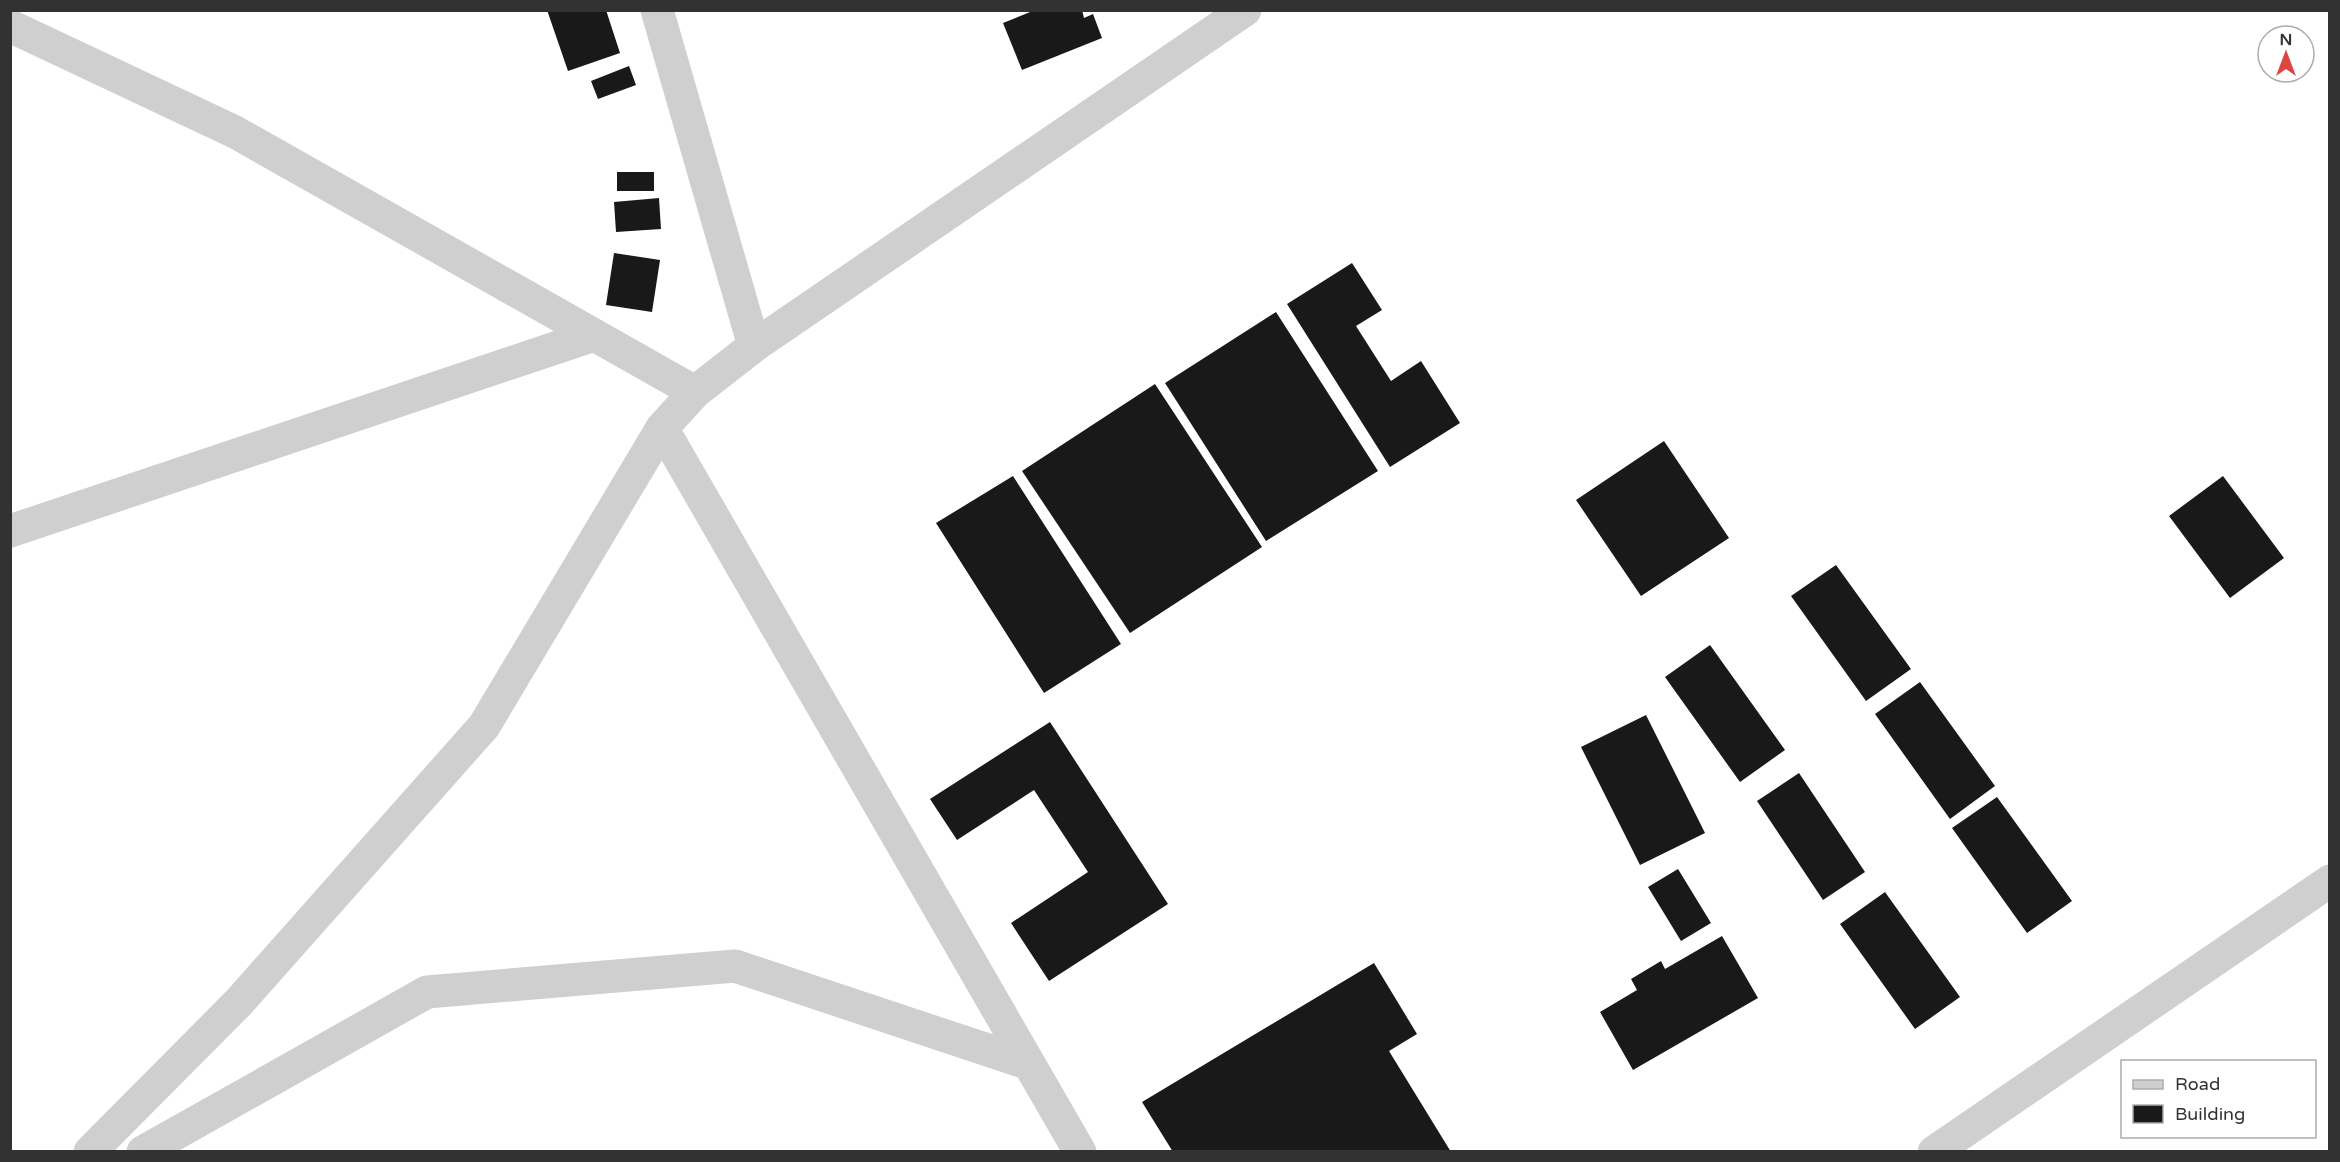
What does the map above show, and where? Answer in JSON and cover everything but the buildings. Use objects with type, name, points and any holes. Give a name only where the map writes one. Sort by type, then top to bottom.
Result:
[{"type":"street","points":[[657,10],[754,346]]},
{"type":"street","points":[[90,1152],[239,1002],[484,726],[662,428],[695,392],[754,346],[1245,10]]},
{"type":"street","points":[[10,26],[235,132],[695,392]]},
{"type":"street","points":[[10,531],[594,335]]},
{"type":"street","points":[[662,428],[1080,1152]]},
{"type":"street","points":[[1934,1152],[2330,880]]},
{"type":"street","points":[[142,1152],[427,992],[735,966],[1028,1064]]}]
